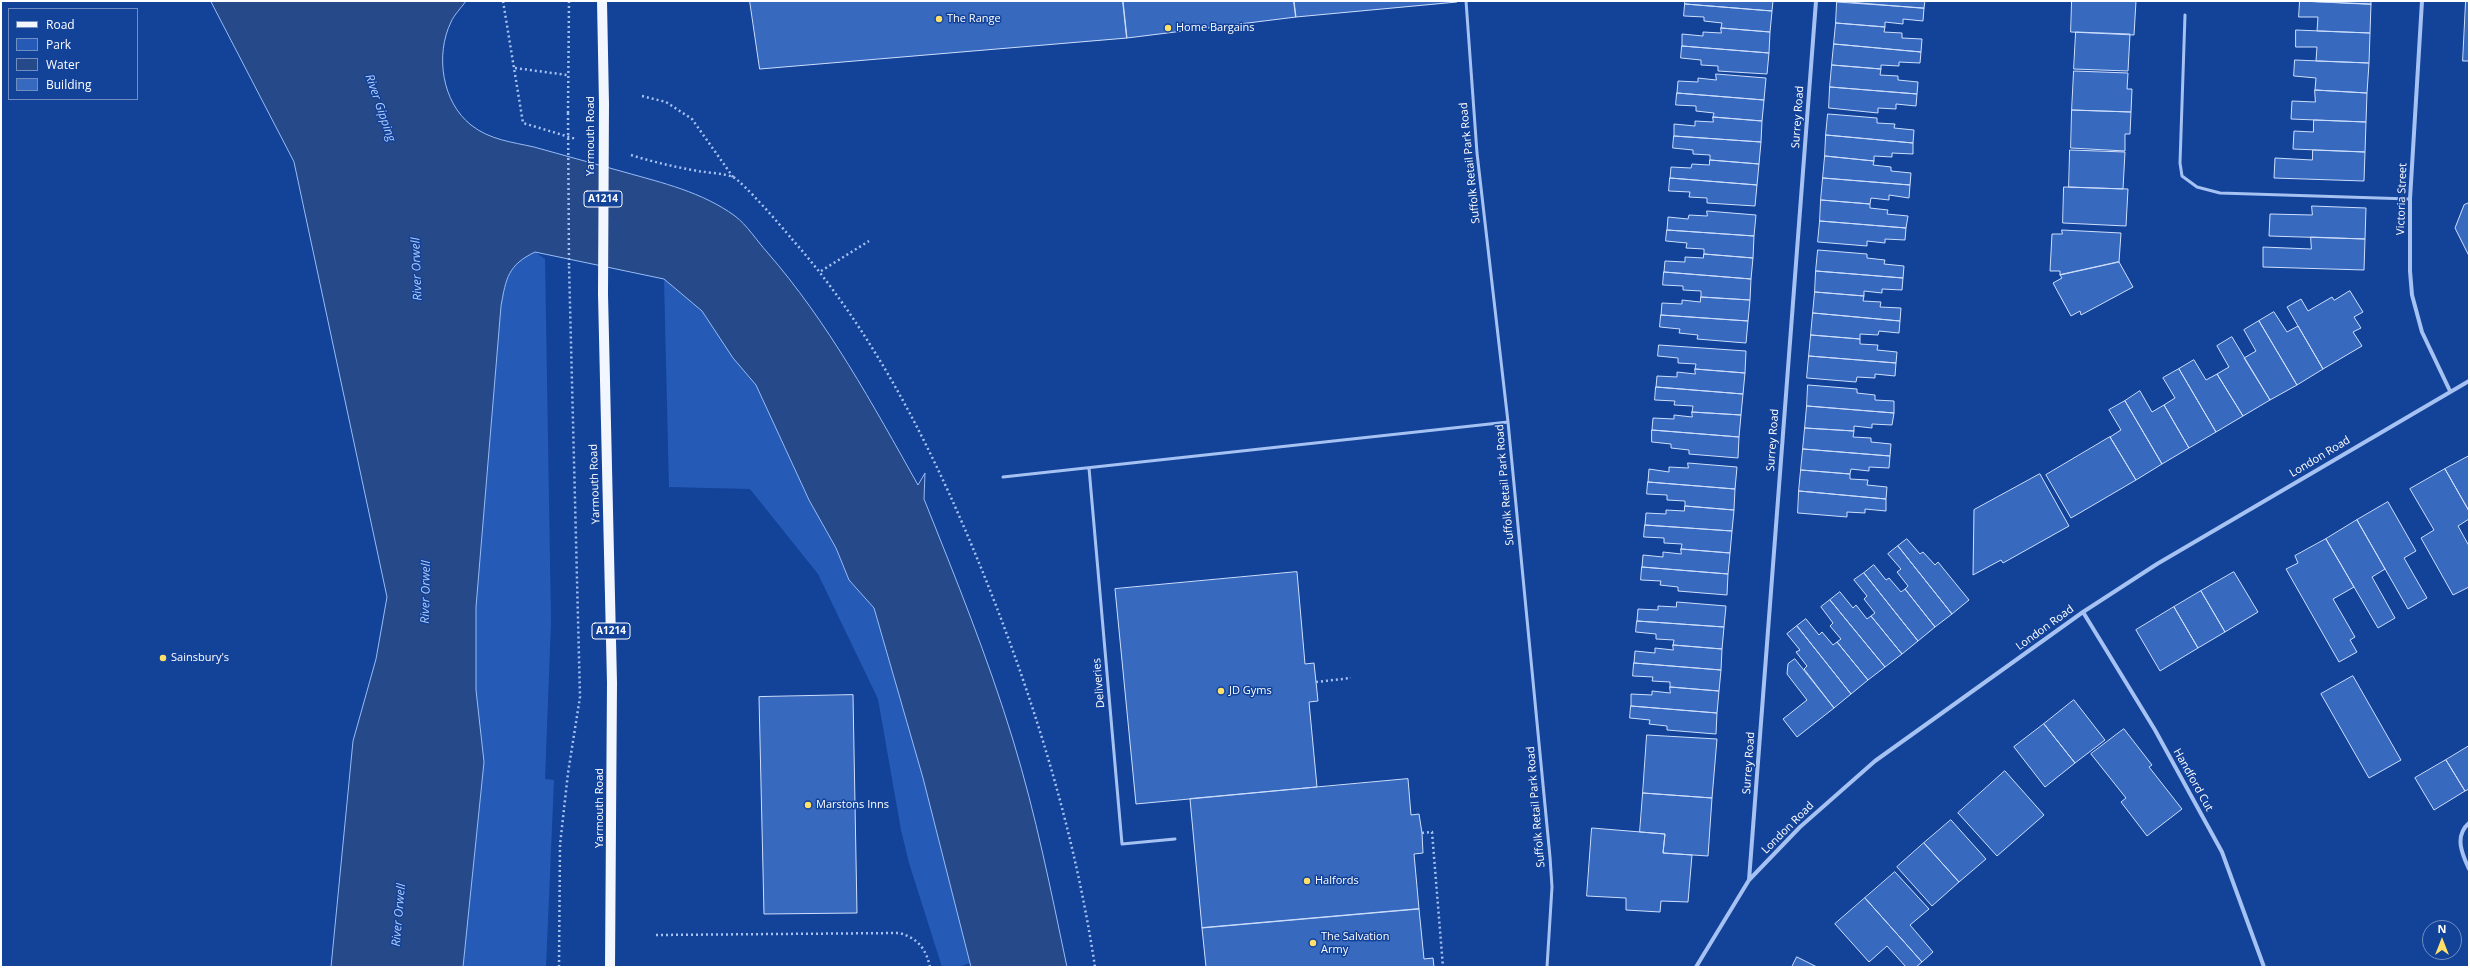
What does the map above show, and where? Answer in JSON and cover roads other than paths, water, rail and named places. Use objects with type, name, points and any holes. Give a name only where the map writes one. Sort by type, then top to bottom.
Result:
[{"type":"main road","name":"Yarmouth Road","points":[[602,1],[604,104],[603,294],[612,683],[610,967]]},
{"type":"street","name":"Surrey Road","points":[[1749,880],[1816,1]]},
{"type":"street","name":"Victoria Street","points":[[2422,1],[2410,199],[2410,272],[2416,314],[2422,332],[2450,391]]},
{"type":"street","name":"London Road","points":[[1696,967],[1749,880],[1800,827],[1875,761],[2083,612],[2163,560],[2469,381]]},
{"type":"street","name":"Handford Cut","points":[[2083,612],[2155,730],[2222,852],[2264,967]]},
{"type":"street","points":[[2469,823],[2464,828],[2460,841],[2462,852],[2469,869]]},
{"type":"lane","name":"Suffolk Retail Park Road","points":[[1466,1],[1477,153],[1508,422],[1550,857],[1552,887],[1547,967]]},
{"type":"lane","points":[[2185,15],[2180,163],[2182,176],[2197,187],[2220,193],[2410,199]]},
{"type":"lane","points":[[1004,477],[1508,422]]},
{"type":"lane","name":"Deliveries","points":[[1089,468],[1122,844],[1174,839]]},
{"type":"water","points":[[211,1],[466,1],[452,19],[446,35],[443,49],[443,63],[444,77],[453,104],[471,125],[486,134],[501,140],[545,150],[653,180],[696,194],[735,216],[748,228],[789,279],[830,335],[867,395],[918,485],[925,473],[924,499],[960,589],[1013,740],[1043,853],[1067,967],[971,967],[923,778],[874,608],[849,580],[836,548],[809,500],[756,385],[733,358],[702,311],[664,279],[535,252],[519,262],[510,273],[501,306],[476,607],[476,690],[484,762],[463,967],[331,967],[353,741],[376,659],[387,597],[294,162]]},
{"type":"place","name":"The Range","points":[[939,19]]},
{"type":"place","name":"Home Bargains","points":[[1168,28]]},
{"type":"place","name":"Sainsbury's","points":[[163,658]]},
{"type":"place","name":"JD Gyms","points":[[1221,691]]},
{"type":"place","name":"Marstons Inns","points":[[808,805]]},
{"type":"place","name":"Halfords","points":[[1307,881]]},
{"type":"place","name":"The Salvation Army","points":[[1313,943]]},
{"type":"water label","name":"River Gipping","points":[[380,108]]},
{"type":"water label","name":"River Orwell","points":[[417,269]]},
{"type":"water label","name":"River Orwell","points":[[426,592]]},
{"type":"water label","name":"River Orwell","points":[[399,915]]}]
